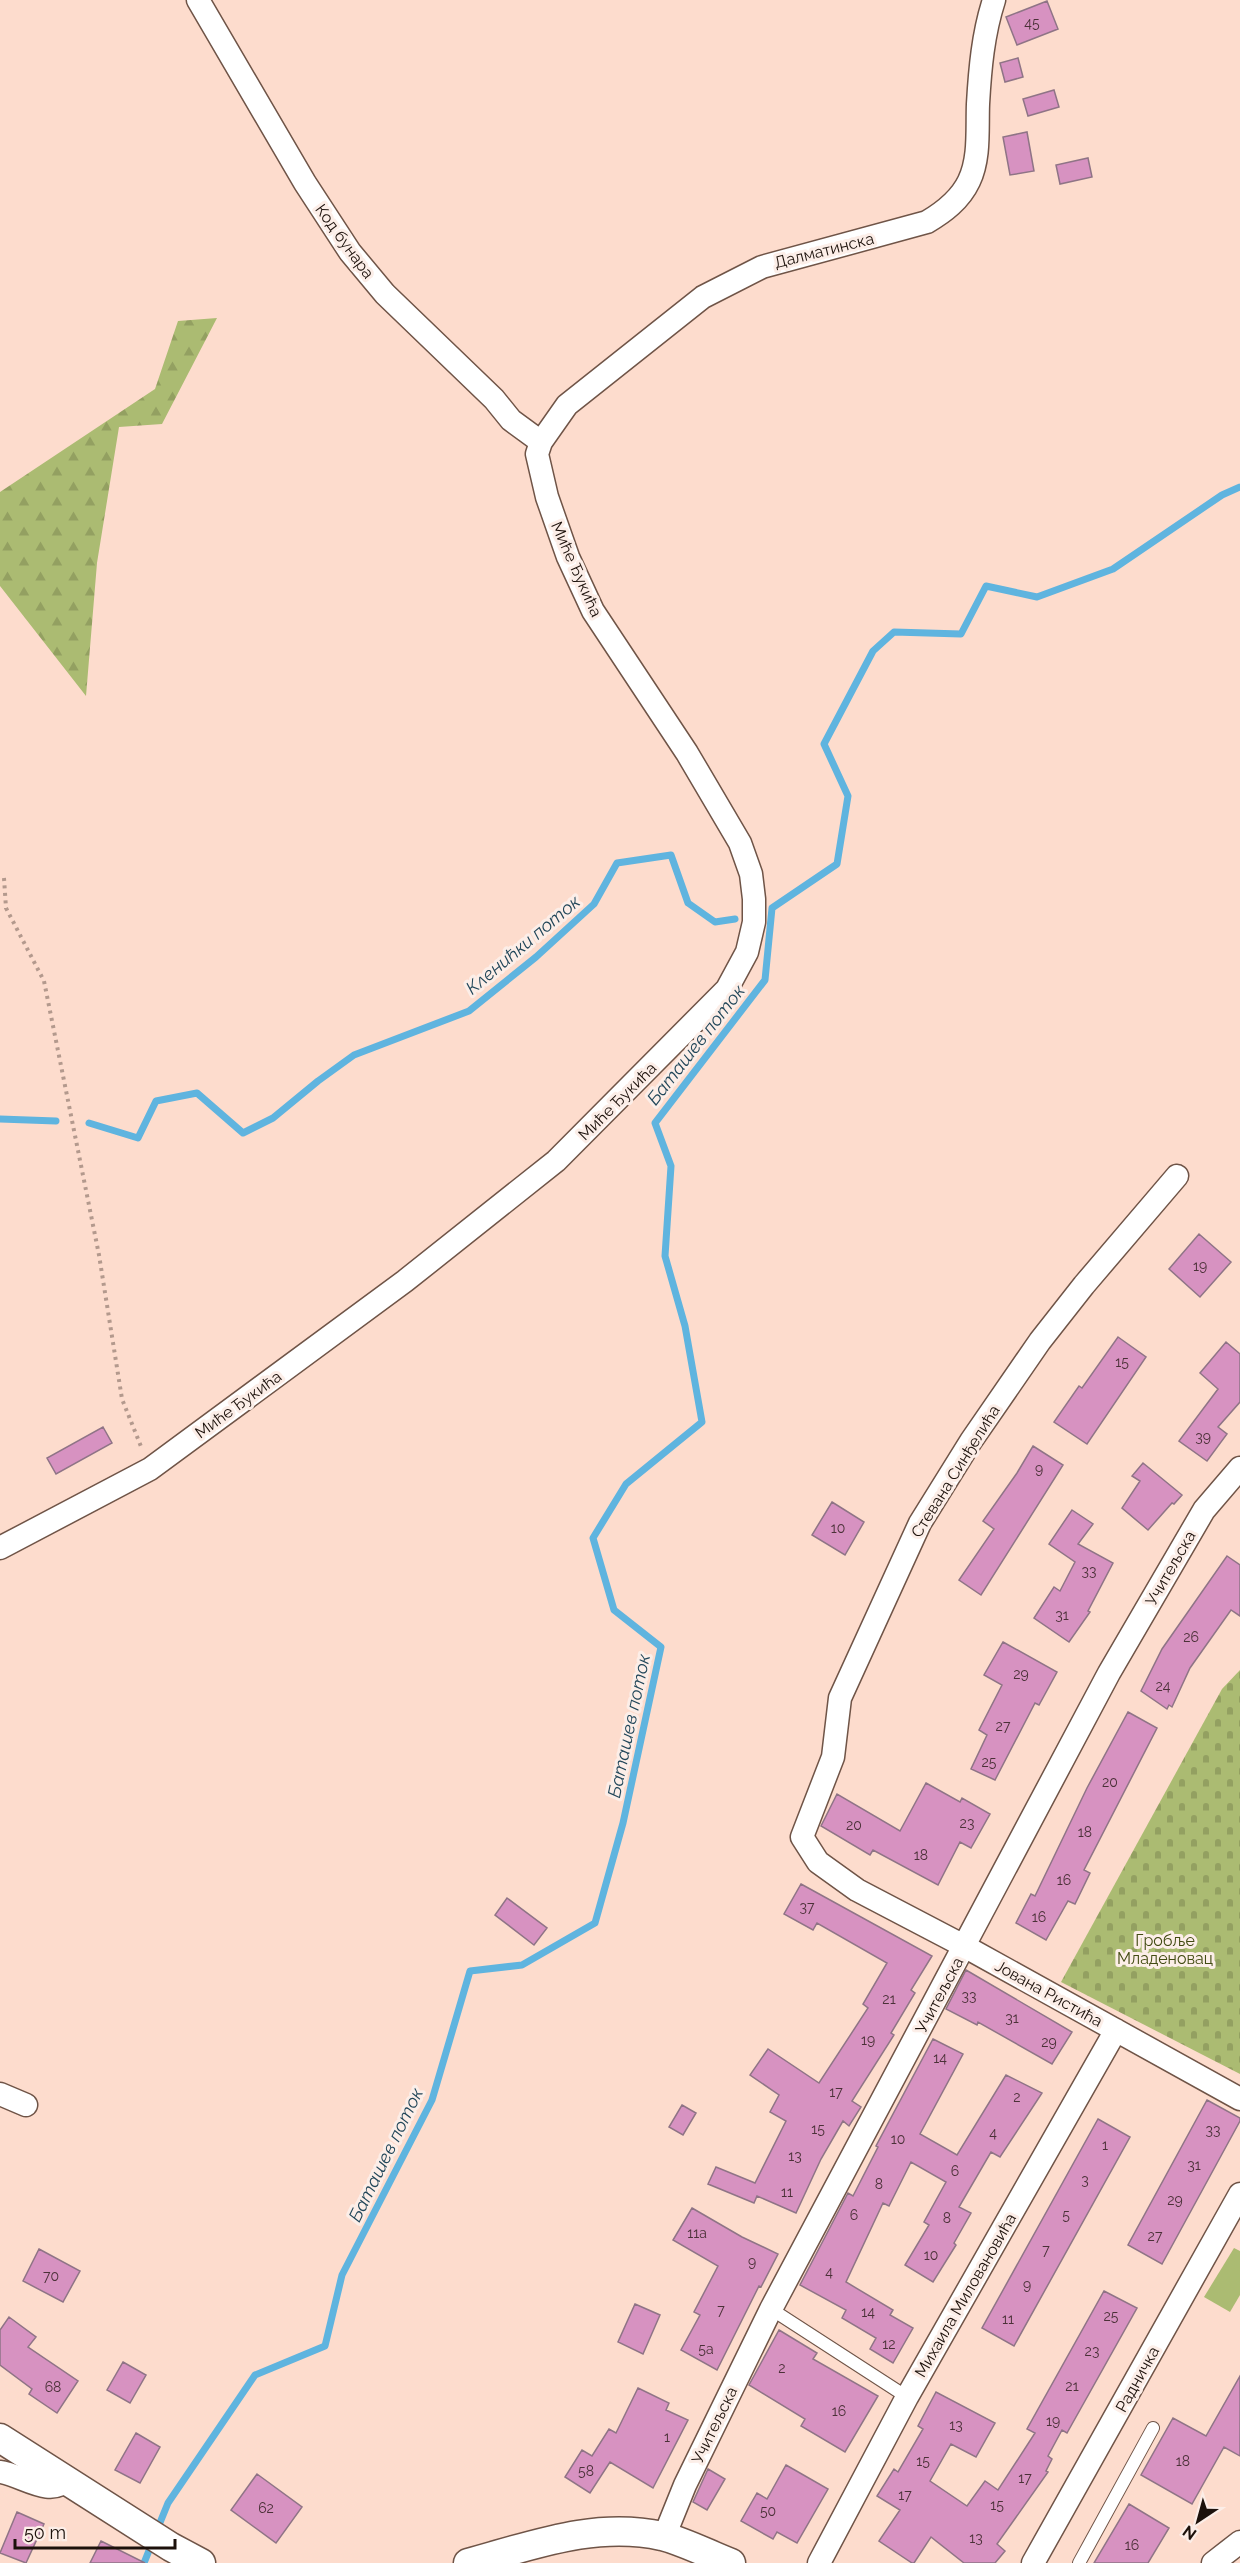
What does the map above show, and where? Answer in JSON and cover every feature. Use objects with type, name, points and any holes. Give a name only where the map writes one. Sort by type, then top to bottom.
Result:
[{"type":"street","name":"Код бунара","points":[[198,0],[305,183],[350,252],[385,294],[494,399],[511,420],[541,442]]},
{"type":"street","name":"Далматинска","points":[[541,442],[567,405],[703,297],[762,267],[927,222],[951,205],[969,181],[976,160],[981,60],[988,19],[994,0]]},
{"type":"street","name":"Миће Ђукића","points":[[0,1548],[150,1469],[405,1281],[556,1161],[708,1011],[727,989],[747,952],[754,922],[754,899],[751,874],[740,843],[687,753],[593,611],[568,557],[547,497],[537,454],[541,442]]},
{"type":"street","name":"Стевана Синђелића","points":[[857,1890],[818,1862],[802,1837],[833,1757],[840,1698],[920,1523],[971,1441],[1040,1341],[1084,1285],[1177,1176]]},
{"type":"street","name":"Учитељска","points":[[664,2537],[685,2485],[771,2309],[1115,1663],[1204,1510],[1240,1468]]},
{"type":"street","name":"Јована Ристића","points":[[857,1890],[964,1946],[1240,2099]]},
{"type":"street","name":"Михаила Миловановића","points":[[819,2563],[908,2397],[1116,2030]]},
{"type":"street","points":[[0,2094],[26,2105]]},
{"type":"street","name":"Радничка","points":[[1033,2563],[1240,2194]]},
{"type":"street","points":[[0,2438],[171,2547],[201,2563]]},
{"type":"street","points":[[0,2472],[52,2487],[64,2484],[67,2480]]},
{"type":"street","points":[[468,2563],[574,2534],[601,2531],[631,2531],[664,2537],[730,2563]]},
{"type":"street","points":[[1213,2563],[1240,2542]]},
{"type":"lane","points":[[771,2309],[908,2397]]},
{"type":"lane","points":[[1079,2563],[1153,2428]]},
{"type":"path","points":[[4,878],[6,908],[44,981],[99,1255],[122,1399],[150,1469]]},
{"type":"green space","points":[[217,318],[162,424],[119,427],[97,563],[86,696],[0,586],[0,492],[155,389],[178,321]]},
{"type":"green space","name":"Гробље Младеновац","points":[[1240,1670],[1240,2074],[1061,1982],[1222,1689]]},
{"type":"green space","points":[[1234,2248],[1240,2251],[1240,2295],[1230,2312],[1204,2297]]},
{"type":"building","points":[[1047,1],[1058,29],[1017,45],[1006,17]]},
{"type":"building","points":[[1018,58],[1023,77],[1005,82],[1000,63]]},
{"type":"building","points":[[1054,90],[1059,107],[1028,116],[1023,99]]},
{"type":"building","points":[[1027,132],[1034,171],[1010,175],[1003,137]]},
{"type":"building","points":[[1088,158],[1092,177],[1060,184],[1056,165]]},
{"type":"building","points":[[1199,1234],[1231,1262],[1200,1297],[1169,1269]]},
{"type":"building","points":[[1118,1337],[1146,1357],[1087,1444],[1054,1422],[1079,1386],[1082,1388]]},
{"type":"building","points":[[1226,1342],[1240,1354],[1240,1402],[1218,1427],[1227,1434],[1207,1461],[1179,1441],[1218,1389],[1200,1373]]},
{"type":"building","points":[[103,1427],[112,1443],[56,1474],[47,1458]]},
{"type":"building","points":[[1033,1446],[1063,1465],[981,1595],[959,1580],[994,1529],[983,1521]]},
{"type":"building","points":[[1143,1463],[1182,1495],[1148,1530],[1122,1508],[1140,1481],[1132,1476]]},
{"type":"building","points":[[832,1502],[864,1522],[845,1555],[812,1535]]},
{"type":"building","points":[[1072,1510],[1093,1524],[1078,1544],[1113,1563],[1088,1611],[1090,1612],[1069,1642],[1034,1618],[1054,1587],[1060,1591],[1075,1562],[1049,1544]]},
{"type":"building","points":[[1227,1556],[1240,1565],[1240,1616],[1231,1610],[1190,1668],[1172,1707],[1169,1705],[1167,1709],[1141,1691],[1162,1649]]},
{"type":"building","points":[[1003,1642],[1057,1672],[1039,1705],[1035,1703],[995,1780],[971,1769],[987,1735],[979,1730],[1002,1685],[984,1675]]},
{"type":"building","points":[[1128,1712],[1157,1728],[1084,1870],[1090,1873],[1075,1904],[1068,1901],[1046,1940],[1016,1923],[1031,1894],[1035,1896],[1087,1788]]},
{"type":"building","points":[[926,1783],[960,1802],[962,1798],[990,1814],[971,1848],[960,1842],[938,1885],[873,1850],[870,1855],[821,1826],[837,1794],[900,1831]]},
{"type":"building","points":[[801,1884],[932,1956],[911,1990],[915,1993],[891,2033],[894,2035],[852,2101],[861,2107],[849,2126],[843,2121],[821,2159],[796,2213],[757,2196],[754,2203],[708,2184],[716,2167],[755,2183],[786,2121],[770,2112],[779,2095],[750,2075],[768,2049],[819,2083],[868,2008],[863,2004],[887,1963],[817,1923],[813,1930],[784,1914]]},
{"type":"building","points":[[507,1898],[547,1928],[534,1945],[495,1915]]},
{"type":"building","points":[[966,1970],[1072,2032],[1052,2064],[978,2022],[977,2025],[946,2009]]},
{"type":"building","points":[[933,2039],[963,2054],[920,2134],[957,2155],[1006,2075],[1042,2093],[1000,2157],[991,2152],[959,2207],[971,2213],[954,2243],[956,2245],[933,2282],[905,2265],[929,2225],[924,2222],[946,2182],[911,2162],[889,2206],[883,2203],[846,2282],[893,2310],[890,2315],[913,2328],[893,2363],[870,2349],[876,2338],[842,2318],[846,2310],[800,2285],[848,2193],[853,2196],[878,2147],[876,2146]]},
{"type":"building","points":[[1207,2100],[1240,2118],[1240,2121],[1162,2264],[1128,2245]]},
{"type":"building","points":[[682,2105],[696,2113],[683,2135],[669,2127]]},
{"type":"building","points":[[1098,2119],[1130,2137],[1014,2346],[982,2328]]},
{"type":"building","points":[[692,2208],[742,2237],[778,2254],[761,2287],[759,2286],[717,2370],[681,2350],[700,2315],[694,2312],[718,2266],[673,2240]]},
{"type":"building","points":[[39,2249],[80,2271],[63,2302],[23,2281]]},
{"type":"building","points":[[1104,2291],[1137,2308],[1067,2433],[1062,2430],[1048,2456],[1052,2459],[1046,2471],[1048,2472],[997,2544],[1005,2551],[995,2563],[964,2563],[931,2537],[912,2563],[879,2541],[900,2510],[877,2496],[894,2469],[898,2472],[923,2429],[918,2426],[936,2392],[995,2423],[976,2457],[951,2444],[930,2481],[967,2506],[985,2481],[998,2490],[1035,2433],[1027,2429]]},
{"type":"building","points":[[635,2304],[660,2315],[643,2354],[618,2342]]},
{"type":"building","points":[[9,2317],[36,2337],[28,2347],[78,2381],[57,2413],[29,2394],[32,2389],[0,2365],[0,2330]]},
{"type":"building","points":[[779,2330],[817,2353],[813,2359],[878,2396],[845,2452],[801,2426],[805,2419],[749,2385]]},
{"type":"building","points":[[123,2362],[146,2375],[130,2403],[107,2390]]},
{"type":"building","points":[[1240,2376],[1240,2456],[1224,2447],[1192,2504],[1141,2475],[1173,2418],[1206,2436]]},
{"type":"building","points":[[638,2388],[669,2403],[666,2410],[688,2420],[653,2488],[610,2462],[590,2493],[565,2477],[582,2450],[592,2456],[609,2429],[616,2433]]},
{"type":"building","points":[[136,2433],[160,2447],[140,2483],[115,2470]]},
{"type":"building","points":[[786,2465],[828,2489],[797,2543],[777,2532],[773,2539],[741,2521],[757,2493],[767,2499]]},
{"type":"building","points":[[708,2469],[725,2479],[707,2510],[693,2502]]},
{"type":"building","points":[[257,2474],[302,2507],[276,2543],[231,2510]]},
{"type":"building","points":[[1129,2504],[1169,2528],[1148,2563],[1094,2563]]},
{"type":"building","points":[[17,2512],[44,2524],[26,2563],[0,2553]]},
{"type":"building","points":[[101,2541],[145,2563],[90,2563]]},
{"type":"waterway","name":"Баташев поток","points":[[157,2530],[168,2503],[255,2375],[325,2346],[342,2275],[432,2100],[470,1971],[522,1965],[595,1923],[623,1823],[661,1647],[614,1610],[593,1538],[626,1484],[702,1422],[685,1326],[665,1256],[671,1166],[655,1123],[765,980],[772,908],[837,864],[848,796],[824,744],[873,651],[894,632],[961,634],[986,586],[1037,597],[1113,569],[1222,495],[1240,487]]},
{"type":"waterway","name":"Кленићки поток","points":[[89,1123],[138,1138],[156,1101],[197,1093],[243,1133],[273,1118],[354,1055],[469,1011],[536,957],[594,904],[617,863],[671,855],[688,903],[715,922],[735,919]]},
{"type":"waterway","name":"Кленићки поток","points":[[0,1119],[56,1121]]},
{"type":"waterway","name":"Баташев поток","points":[[144,2563],[152,2543]]}]
